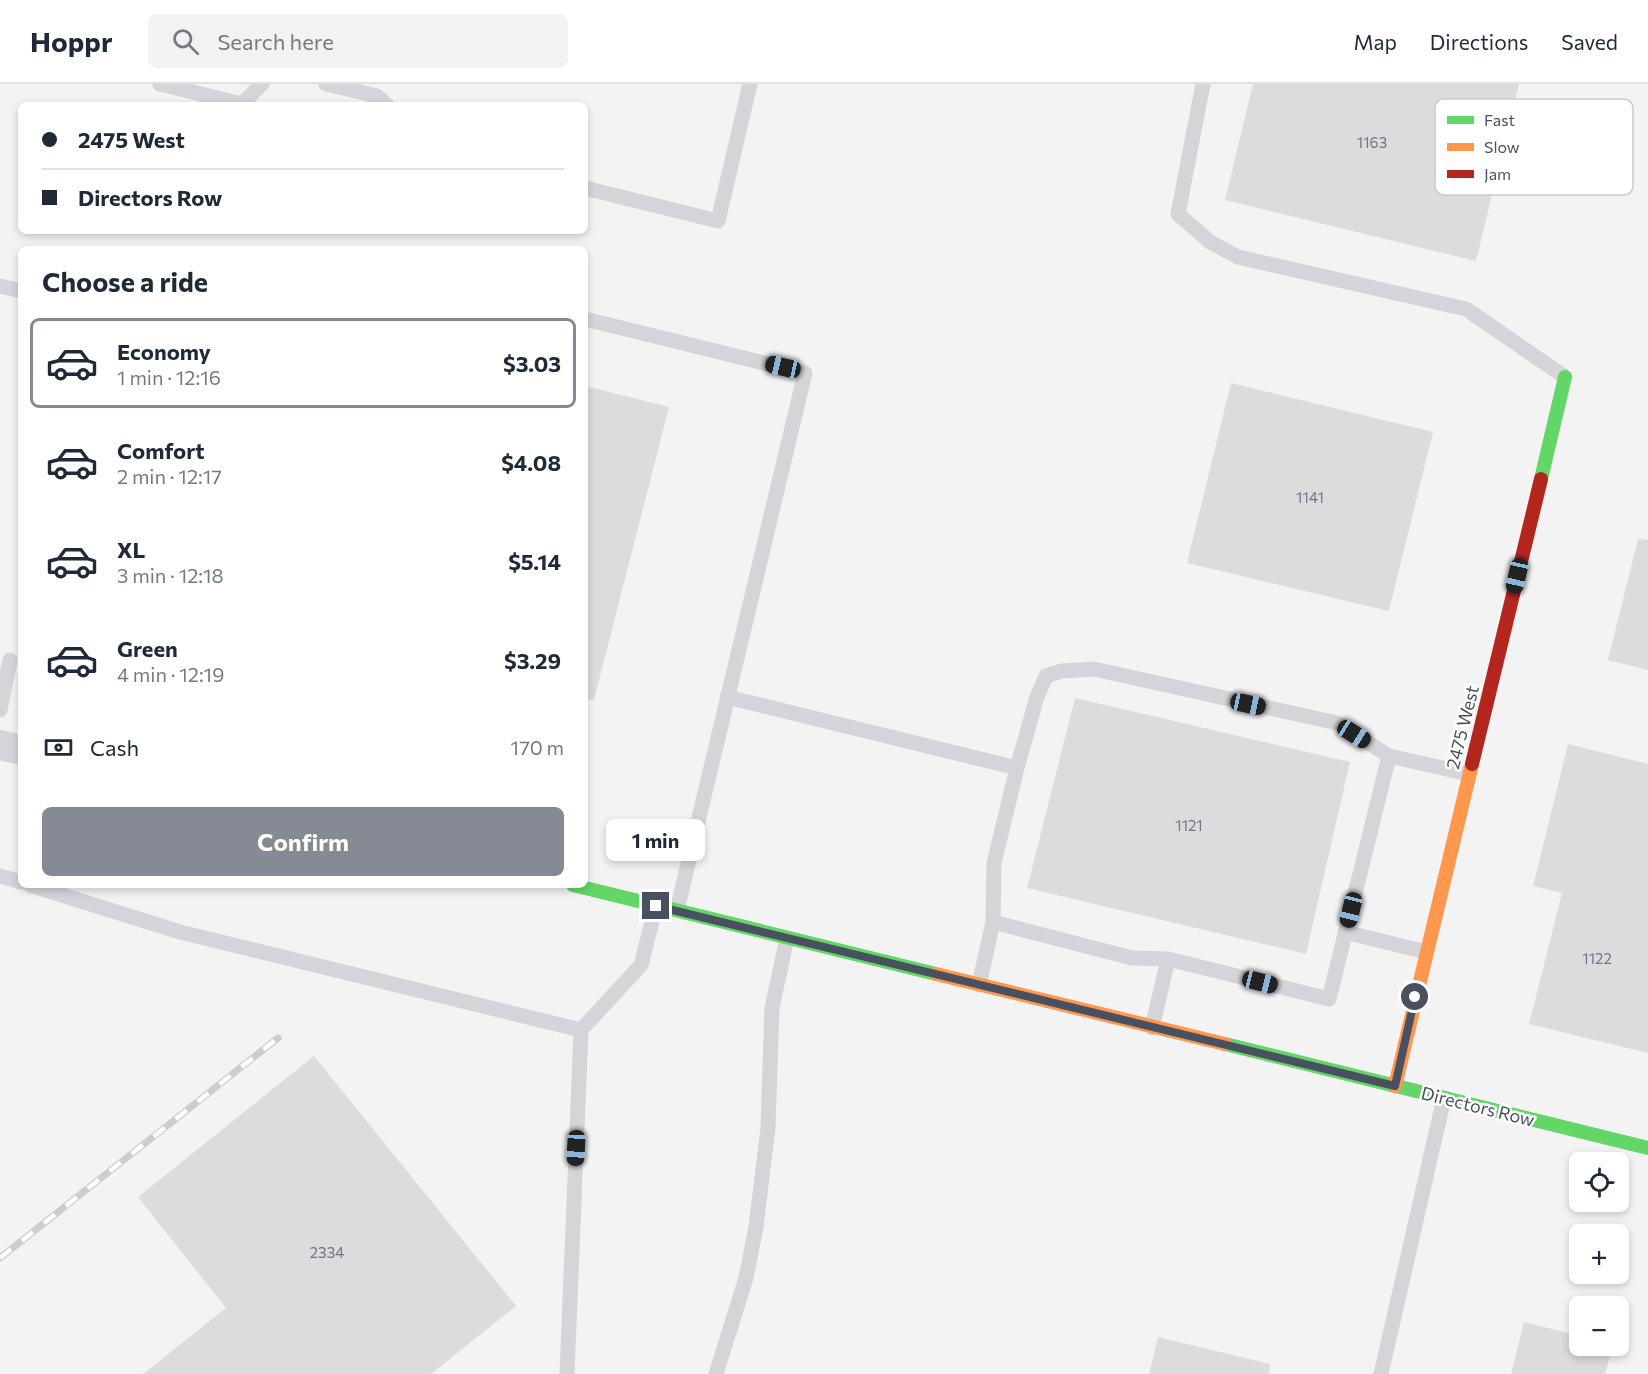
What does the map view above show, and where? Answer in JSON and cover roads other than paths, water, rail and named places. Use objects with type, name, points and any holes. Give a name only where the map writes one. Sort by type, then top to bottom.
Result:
[{"type":"street","name":"2475 West","points":[[1395,1086],[1565,377]]},
{"type":"street","points":[[0,745],[18,749]]},
{"type":"street","name":"Directors Row","points":[[585,888],[1648,1148]]},
{"type":"lane","points":[[160,84],[234,102]]},
{"type":"lane","points":[[244,102],[262,84]]},
{"type":"lane","points":[[326,84],[377,96],[384,102]]},
{"type":"lane","points":[[588,189],[718,221],[750,84]]},
{"type":"lane","points":[[1203,84],[1178,214],[1210,242],[1238,257],[1466,309],[1565,377]]},
{"type":"lane","points":[[0,286],[18,290]]},
{"type":"lane","points":[[588,320],[805,373],[677,910]]},
{"type":"lane","points":[[0,710],[10,660]]},
{"type":"lane","points":[[979,985],[993,922],[994,863],[1017,768],[1037,697],[1046,676],[1062,671],[1094,669],[1337,723],[1389,756],[1469,774]]},
{"type":"lane","points":[[727,697],[1017,768]]},
{"type":"lane","points":[[993,922],[1132,958],[1168,959],[1329,999],[1389,756]]},
{"type":"lane","points":[[0,876],[18,881]]},
{"type":"lane","points":[[40,888],[180,932],[581,1030]]},
{"type":"lane","points":[[567,1374],[581,1030],[641,965],[656,906]]},
{"type":"lane","points":[[1345,932],[1426,952]]},
{"type":"lane","points":[[716,1374],[746,1278],[756,1227],[768,1128],[772,1008],[787,938]]},
{"type":"lane","points":[[1152,1028],[1168,959]]},
{"type":"lane","points":[[1381,1374],[1444,1098]]},
{"type":"railway","points":[[0,1258],[278,1038]]}]
